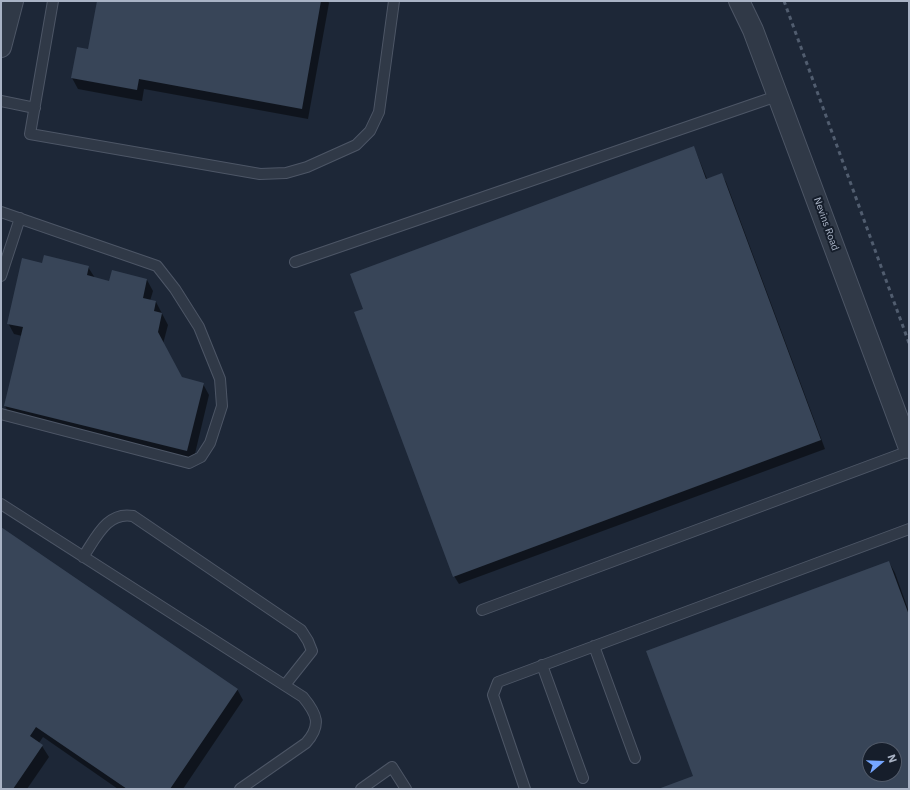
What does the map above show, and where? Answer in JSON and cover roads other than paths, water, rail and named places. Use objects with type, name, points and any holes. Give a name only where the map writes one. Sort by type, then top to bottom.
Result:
[{"type":"street","points":[[1,47],[13,1]]},
{"type":"street","name":"Nevins Road","points":[[739,1],[753,30],[909,450]]},
{"type":"lane","points":[[53,1],[30,134],[260,174],[286,173],[307,167],[356,145],[370,131],[376,122],[379,112],[394,1]]},
{"type":"lane","points":[[295,262],[777,96]]},
{"type":"lane","points":[[1,101],[34,108]]},
{"type":"lane","points":[[1,212],[157,266],[175,288],[199,327],[220,379],[222,406],[210,443],[201,457],[189,463],[1,414]]},
{"type":"lane","points":[[1,276],[20,218]]},
{"type":"lane","points":[[482,610],[909,450]]},
{"type":"lane","points":[[1,504],[302,696],[312,708],[317,726],[314,734],[306,743],[240,789]]},
{"type":"lane","points":[[83,556],[107,522],[123,514],[133,516],[301,630],[312,651],[285,685]]},
{"type":"lane","points":[[525,789],[493,695],[498,682],[909,529]]},
{"type":"lane","points":[[594,646],[635,758]]},
{"type":"lane","points":[[542,665],[583,778]]},
{"type":"lane","points":[[361,789],[392,767],[406,789]]},
{"type":"railway","points":[[784,1],[909,343]]}]
